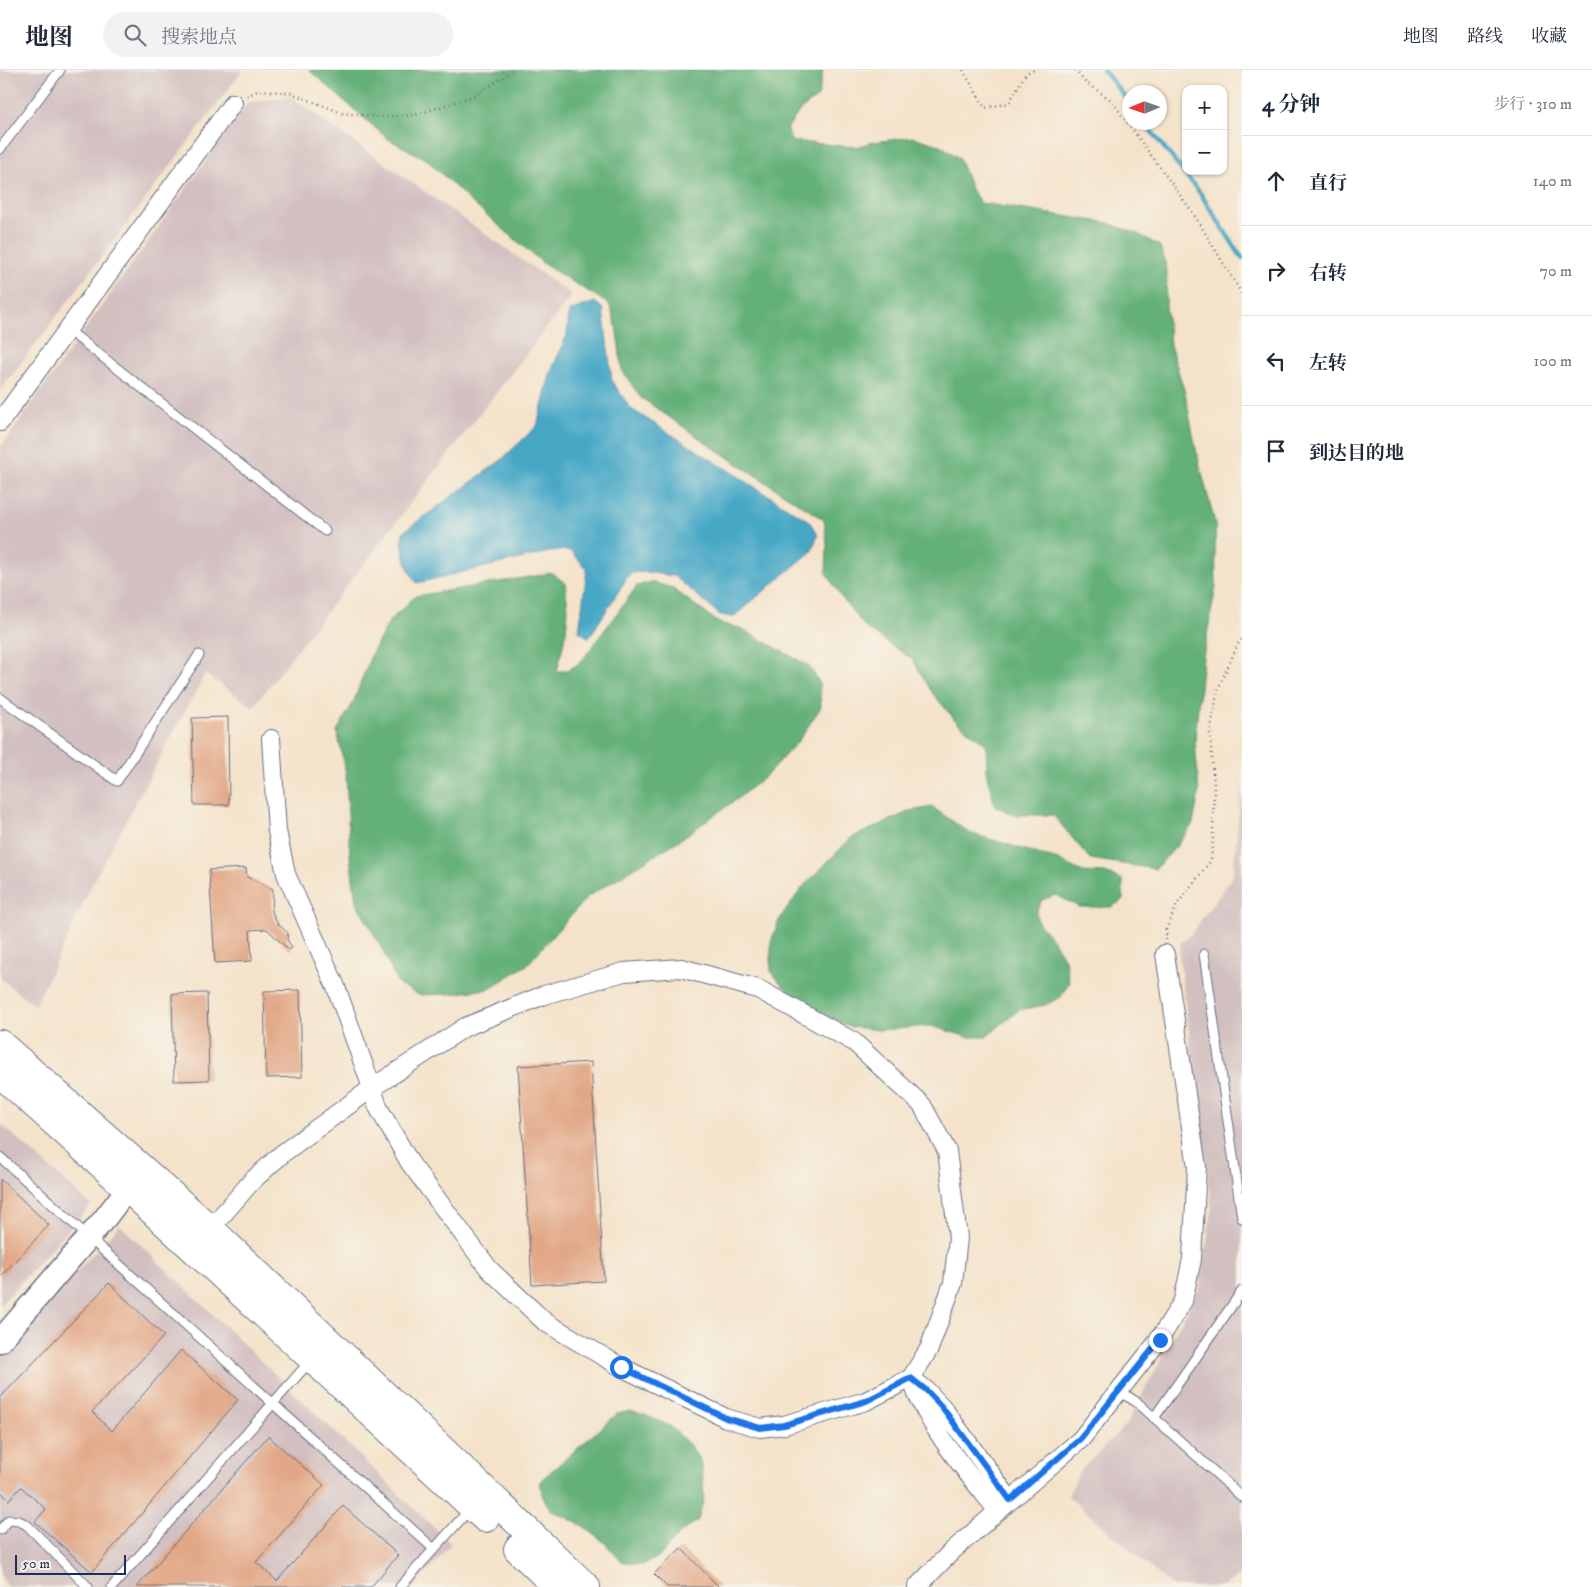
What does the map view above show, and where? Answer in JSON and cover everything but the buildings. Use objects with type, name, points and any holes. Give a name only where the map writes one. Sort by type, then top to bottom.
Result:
[{"type":"highway","points":[[0,1044],[210,1229],[586,1587]]},
{"type":"highway","points":[[0,1073],[313,1358],[473,1506],[557,1587]]},
{"type":"street","points":[[0,422],[233,103]]},
{"type":"street","points":[[210,1229],[252,1182],[283,1153],[372,1088],[465,1027],[544,995],[624,972],[681,968],[758,989],[854,1042],[922,1105],[947,1150],[958,1238],[953,1283],[929,1348],[911,1378],[866,1401],[784,1425],[760,1428],[726,1418],[621,1367],[545,1322],[489,1269],[410,1163],[378,1107],[372,1088],[336,987],[286,874],[277,831],[271,739]]},
{"type":"street","points":[[917,1587],[952,1552],[1080,1439],[1160,1340],[1183,1301],[1192,1259],[1197,1167],[1165,954]]},
{"type":"street","points":[[0,1341],[89,1237],[128,1188]]},
{"type":"street","points":[[911,1378],[924,1411],[943,1439],[1004,1506]]},
{"type":"lane","points":[[0,149],[60,70]]},
{"type":"lane","points":[[68,330],[325,532]]},
{"type":"lane","points":[[0,698],[117,781],[199,655]]},
{"type":"lane","points":[[1204,954],[1242,1218]]},
{"type":"lane","points":[[0,1157],[434,1549]]},
{"type":"lane","points":[[1154,1418],[1242,1291]]},
{"type":"lane","points":[[112,1587],[313,1358]]},
{"type":"lane","points":[[1119,1391],[1138,1403],[1242,1497]]},
{"type":"lane","points":[[400,1587],[473,1506]]},
{"type":"lane","points":[[0,1530],[9,1520],[19,1520],[27,1525],[88,1587]]},
{"type":"path","points":[[233,103],[259,90],[291,93],[342,113],[380,117],[415,115],[474,96],[514,70]]},
{"type":"path","points":[[963,70],[985,108],[1009,103],[1026,73],[1034,70]]},
{"type":"path","points":[[1075,70],[1086,82],[1110,100],[1116,108],[1193,213],[1242,294]]},
{"type":"path","points":[[1165,954],[1166,929],[1178,903],[1211,860],[1214,786],[1210,733],[1218,689],[1242,639]]},
{"type":"shaded area","points":[[0,70],[243,70],[0,391]]},
{"type":"shaded area","points":[[290,97],[572,295],[253,707],[205,674],[95,878],[35,1006],[0,978],[0,448],[248,102]]},
{"type":"shaded area","points":[[1242,778],[1242,1572],[1224,1587],[1173,1587],[1068,1496],[1080,1471],[1126,1425],[1200,1287],[1212,1209],[1179,956],[1181,942],[1191,934],[1233,876]]},
{"type":"shaded area","points":[[0,1123],[91,1205],[0,1305]]},
{"type":"shaded area","points":[[120,1225],[451,1544],[414,1587],[7,1587],[0,1571],[0,1354]]},
{"type":"green space","points":[[309,70],[823,70],[818,97],[800,110],[787,129],[791,141],[856,147],[873,142],[913,137],[940,145],[959,158],[972,191],[981,203],[1108,223],[1136,233],[1160,246],[1167,270],[1166,308],[1170,345],[1185,393],[1197,454],[1215,523],[1216,586],[1203,657],[1195,740],[1199,792],[1193,824],[1175,848],[1155,869],[1090,859],[1053,815],[1014,815],[995,806],[987,776],[986,744],[957,722],[933,694],[913,660],[866,628],[839,594],[826,572],[827,544],[824,520],[718,451],[640,397],[622,370],[616,325],[609,304],[545,265],[469,200],[426,159],[388,139]]},
{"type":"green space","points":[[552,573],[565,583],[568,608],[566,632],[557,671],[567,671],[581,662],[637,586],[652,582],[672,588],[719,623],[740,628],[809,666],[819,682],[821,707],[799,740],[767,775],[678,841],[587,897],[527,965],[488,989],[450,994],[419,995],[398,984],[381,947],[356,902],[350,856],[346,774],[337,731],[353,703],[371,655],[390,620],[416,596]]},
{"type":"green space","points":[[932,807],[970,833],[1058,860],[1082,872],[1105,873],[1123,880],[1123,900],[1111,907],[1080,907],[1056,895],[1042,900],[1036,912],[1038,922],[1065,959],[1069,982],[1061,997],[1045,1005],[1019,1010],[986,1037],[968,1037],[931,1026],[879,1030],[851,1027],[806,1007],[782,985],[771,971],[771,942],[779,920],[802,888],[851,838],[910,811]]},
{"type":"green space","points":[[630,1411],[645,1415],[670,1426],[690,1445],[702,1464],[704,1498],[698,1520],[679,1534],[659,1557],[642,1565],[621,1561],[604,1542],[583,1526],[550,1509],[542,1495],[540,1481],[617,1414]]},
{"type":"water","points":[[595,302],[603,309],[612,381],[631,409],[809,521],[818,535],[811,552],[733,617],[720,615],[674,576],[645,572],[630,573],[589,638],[579,631],[587,569],[571,551],[558,550],[417,583],[410,572],[404,552],[403,532],[500,461],[537,426],[550,374],[567,335],[569,311]]},
{"type":"waterway","points":[[1103,70],[1122,93]]},
{"type":"waterway","points":[[1150,130],[1200,193],[1242,258]]},
{"type":"route","points":[[621,1367],[726,1418],[760,1428],[784,1425],[866,1401],[911,1378],[942,1407],[1010,1500],[1080,1439],[1160,1340]]}]
